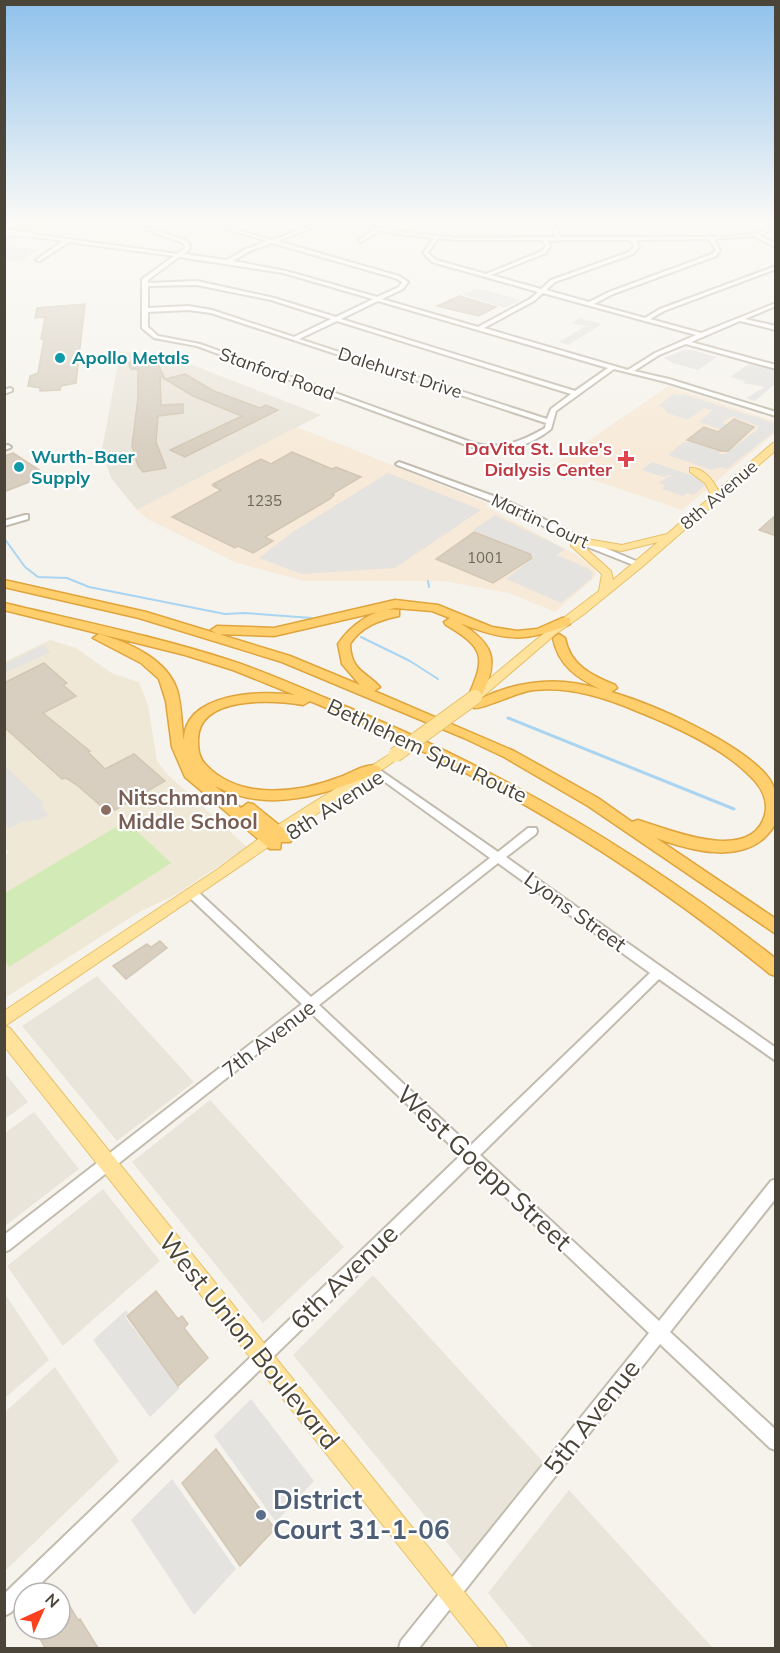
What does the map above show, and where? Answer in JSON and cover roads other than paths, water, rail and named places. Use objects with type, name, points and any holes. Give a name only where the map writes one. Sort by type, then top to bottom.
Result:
[{"type":"highway","name":"Bethlehem Spur Route","points":[[4,583],[142,615],[286,659],[470,735],[509,754],[593,802],[776,928]]},
{"type":"highway","points":[[142,615],[222,631],[260,633],[304,626],[383,606],[407,604],[447,612],[503,633],[516,635],[559,629],[564,657],[582,673],[730,743],[755,761],[776,781]]},
{"type":"highway","name":"Bethlehem Spur Route","points":[[4,607],[216,660],[372,720],[467,764],[557,813],[628,859],[733,933],[776,969]]},
{"type":"highway","points":[[4,607],[108,641],[143,658],[157,669],[171,693],[174,731],[184,765],[198,780],[277,838]]},
{"type":"highway","points":[[470,735],[368,684],[348,664],[344,644],[348,637],[361,626],[388,614],[418,613],[448,621],[469,634],[484,650],[488,663],[477,701]]},
{"type":"highway","points":[[477,701],[502,693],[542,686],[572,687],[618,697],[665,718],[733,755],[761,779],[770,790],[774,803],[773,815],[768,826],[758,835],[745,842],[710,847],[670,838],[593,802]]},
{"type":"highway","points":[[277,838],[212,778],[195,759],[191,745],[193,729],[201,718],[215,707],[255,696],[277,696],[305,701],[467,764]]},
{"type":"highway","points":[[212,778],[243,792],[280,796],[324,789],[378,771]]},
{"type":"main road","name":"8th Avenue","points":[[4,1020],[192,893],[223,873],[261,854],[277,838],[399,758],[477,701],[776,446]]},
{"type":"main road","points":[[693,470],[709,481],[717,497]]},
{"type":"main road","points":[[578,543],[622,548],[673,536]]},
{"type":"main road","points":[[578,543],[607,573],[604,593]]},
{"type":"main road","name":"West Union Boulevard","points":[[4,1033],[495,1648]]},
{"type":"street","name":"Stanford Road","points":[[145,299],[146,330],[156,337],[198,345],[474,446],[505,449],[524,444],[548,429],[549,422]]},
{"type":"street","points":[[272,299],[575,393]]},
{"type":"street","points":[[294,339],[376,299]]},
{"type":"street","points":[[382,299],[776,416]]},
{"type":"street","points":[[480,328],[533,299]]},
{"type":"street","points":[[573,299],[701,335]]},
{"type":"street","points":[[590,304],[599,299]]},
{"type":"street","points":[[647,319],[662,310],[691,299]]},
{"type":"street","points":[[629,372],[657,354],[776,303]]},
{"type":"street","name":"Dalehurst Drive","points":[[145,310],[178,308],[205,310],[549,422]]},
{"type":"street","points":[[739,319],[776,328]]},
{"type":"street","points":[[685,342],[776,367]]},
{"type":"street","points":[[549,422],[553,410],[613,367]]},
{"type":"street","name":"Martin Court","points":[[399,464],[636,567]]},
{"type":"street","points":[[5,524],[25,517]]},
{"type":"street","name":"Lyons Street","points":[[378,771],[776,1056]]},
{"type":"street","name":"7th Avenue","points":[[4,1245],[532,831]]},
{"type":"street","name":"West Goepp Street","points":[[192,893],[776,1442]]},
{"type":"street","name":"6th Avenue","points":[[4,1607],[658,973]]},
{"type":"street","name":"5th Avenue","points":[[408,1648],[776,1186]]},
{"type":"waterway","points":[[4,538],[25,567],[38,577],[67,578],[89,587],[225,614],[245,613],[312,618]]},
{"type":"waterway","points":[[428,581],[429,587]]},
{"type":"waterway","points":[[361,637],[410,661],[438,679]]},
{"type":"waterway","points":[[508,718],[734,809]]},
{"type":"place","name":"Apollo Metals","points":[[60,358]]},
{"type":"place","name":"DaVita St. Luke's Dialysis Center","points":[[626,459]]},
{"type":"place","name":"Wurth-Baer Supply","points":[[19,467]]},
{"type":"place","name":"Nitschmann Middle School","points":[[106,810]]},
{"type":"place","name":"District Court 31-1-06","points":[[261,1515]]}]
